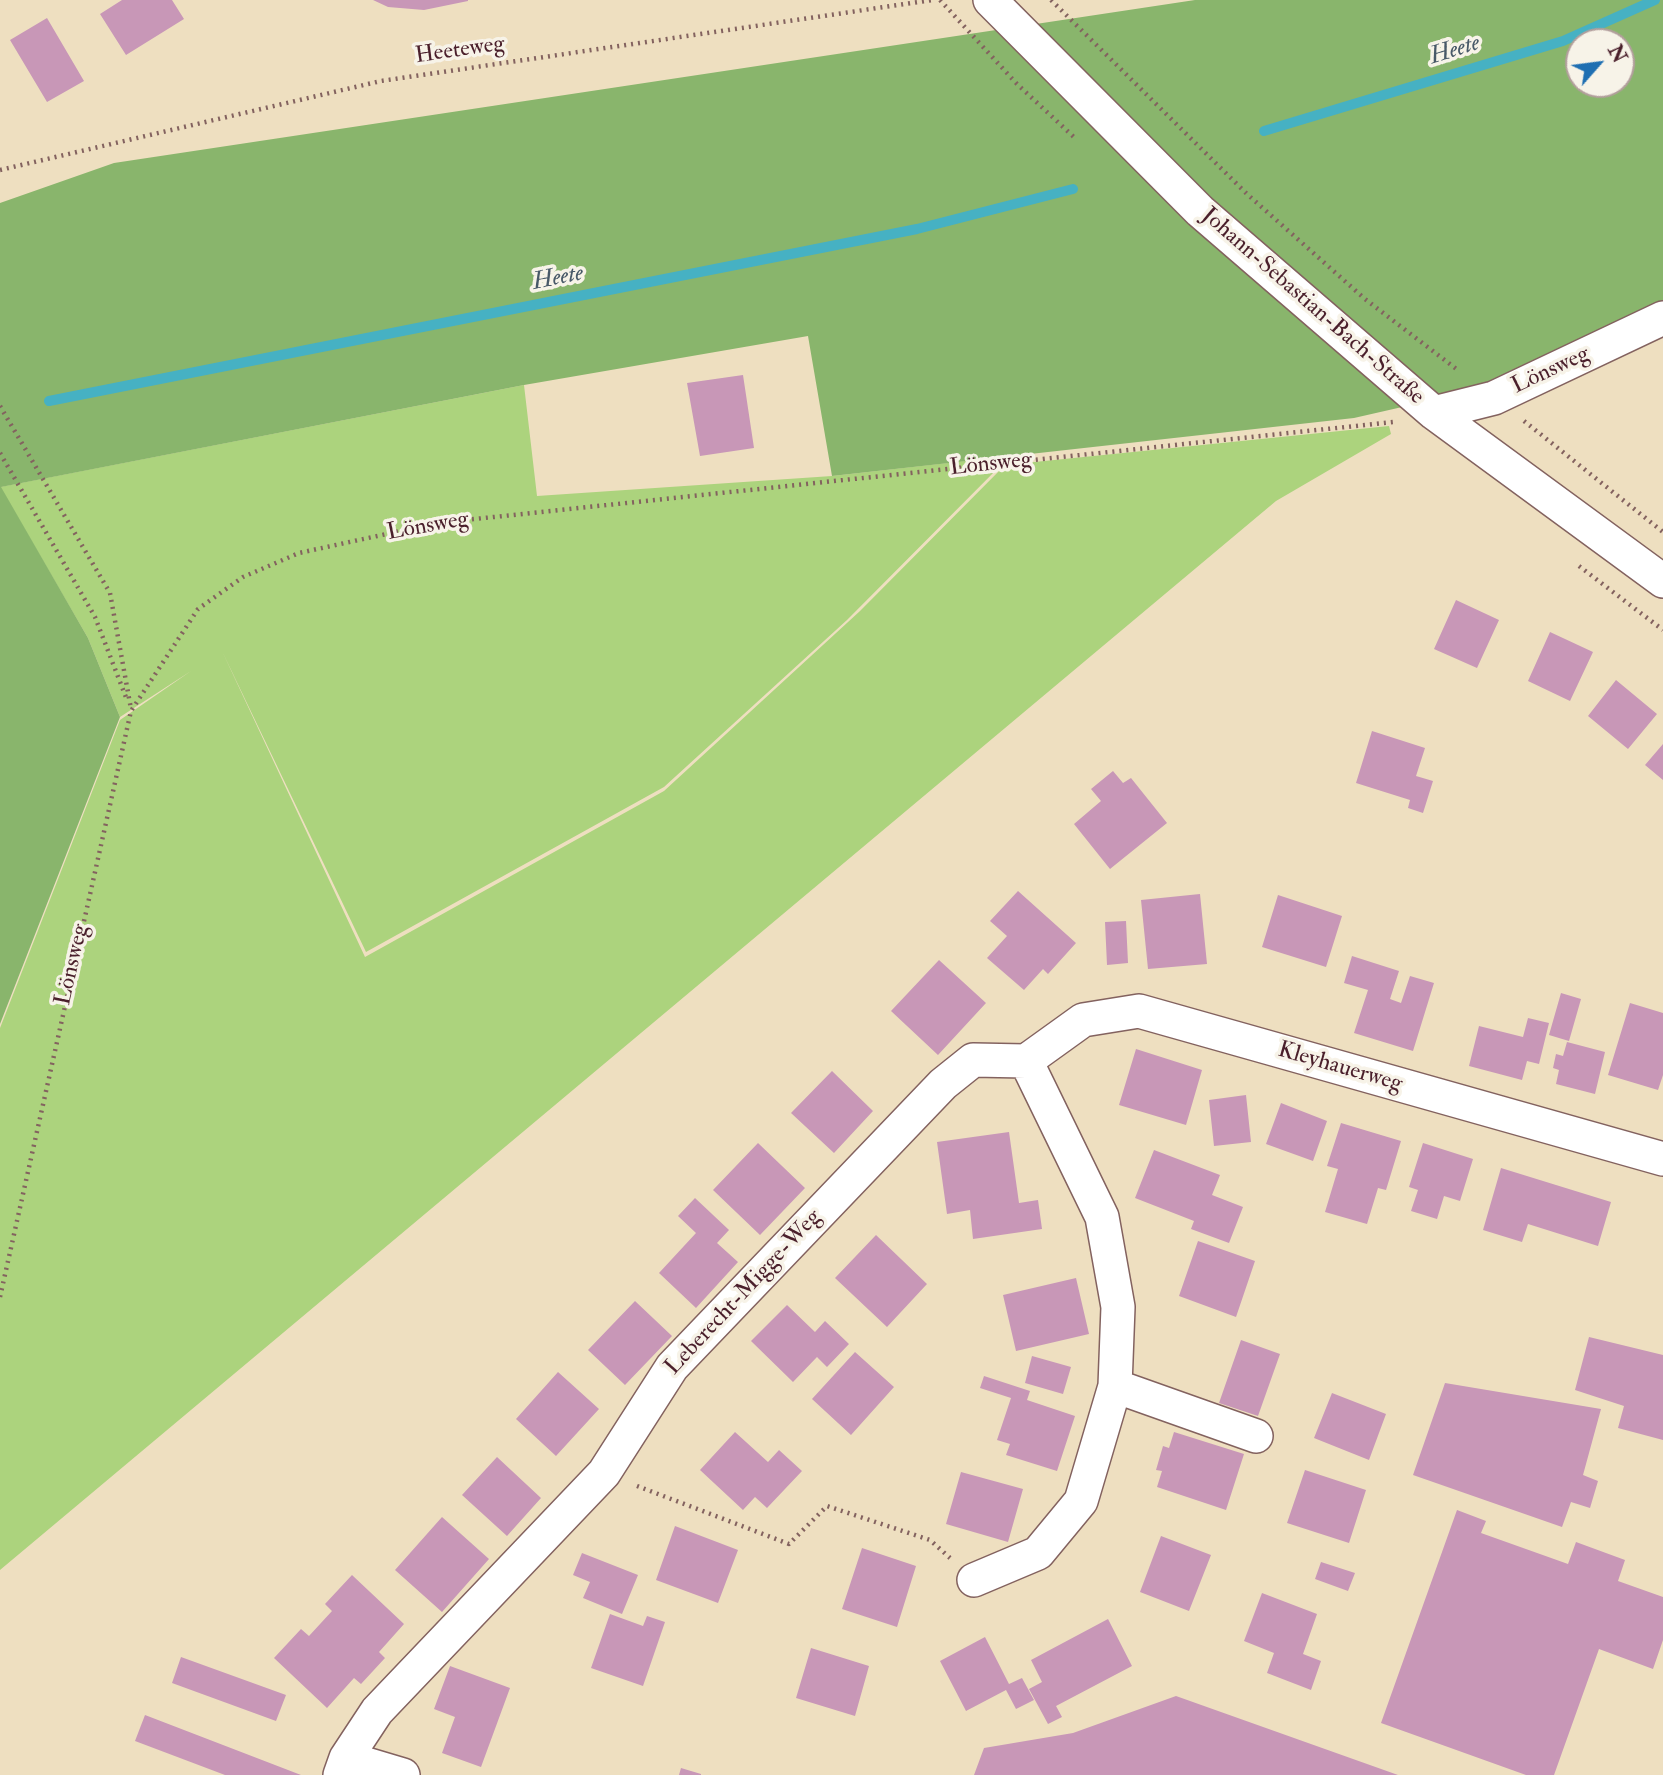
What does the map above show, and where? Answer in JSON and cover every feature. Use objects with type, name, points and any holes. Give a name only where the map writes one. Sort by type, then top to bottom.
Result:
[{"type":"street","name":"Johann-Sebastian-Bach-Straße","points":[[990,0],[1200,211],[1434,413],[1663,582]]},
{"type":"street","name":"Lönsweg","points":[[1434,413],[1494,398],[1663,318]]},
{"type":"street","name":"Kleyhauerweg","points":[[1026,1061],[1083,1020],[1139,1011],[1663,1159]]},
{"type":"street","name":"Leberecht-Migge-Weg","points":[[343,1766],[377,1711],[604,1473],[672,1367],[943,1084],[973,1060],[1026,1061]]},
{"type":"street","points":[[974,1580],[1038,1553],[1081,1501],[1115,1385],[1118,1307],[1102,1216],[1026,1061]]},
{"type":"street","points":[[1115,1385],[1256,1436]]},
{"type":"street","points":[[343,1766],[403,1775]]},
{"type":"path","name":"Heeteweg","points":[[0,170],[381,80],[932,0]]},
{"type":"path","points":[[1051,0],[1247,194],[1365,299],[1663,532]]},
{"type":"path","points":[[0,406],[110,593],[131,711]]},
{"type":"path","name":"Lönsweg","points":[[0,1297],[131,711],[198,609],[243,577],[299,553],[437,523],[1392,423]]},
{"type":"path","points":[[0,453],[95,617],[131,711]]},
{"type":"path","points":[[604,1473],[789,1544],[827,1506],[930,1540],[974,1580]]},
{"type":"green space","points":[[1195,0],[1663,0],[1663,304],[1503,384],[1354,418],[832,476],[808,336],[524,385],[1,487],[88,638],[120,717],[0,1024],[0,203],[114,163]]},
{"type":"green space","points":[[524,385],[537,496],[832,476],[1010,456],[847,620],[664,787],[366,952],[222,651],[365,957],[664,791],[860,611],[1005,465],[1389,426],[1391,434],[1276,501],[0,1570],[0,1028],[120,720],[191,671],[120,717],[88,638],[0,487]]},
{"type":"building","points":[[122,0],[172,0],[184,19],[126,55],[100,14]]},
{"type":"building","points":[[373,0],[468,1],[424,10],[388,7]]},
{"type":"building","points":[[47,18],[84,81],[47,102],[10,40]]},
{"type":"building","points":[[743,375],[754,448],[700,456],[687,383]]},
{"type":"building","points":[[1456,600],[1499,620],[1477,668],[1434,649]]},
{"type":"building","points":[[1550,632],[1593,652],[1570,701],[1528,681]]},
{"type":"building","points":[[1616,680],[1657,714],[1628,749],[1588,716]]},
{"type":"building","points":[[1372,731],[1425,748],[1416,776],[1433,781],[1423,813],[1408,808],[1410,800],[1356,783]]},
{"type":"building","points":[[1663,744],[1663,780],[1645,765]]},
{"type":"building","points":[[1113,771],[1123,783],[1131,778],[1167,823],[1110,869],[1074,824],[1101,801],[1091,789]]},
{"type":"building","points":[[1018,891],[1076,943],[1048,974],[1043,969],[1024,990],[987,958],[1007,936],[990,921]]},
{"type":"building","points":[[1200,894],[1207,964],[1148,969],[1141,900]]},
{"type":"building","points":[[1278,895],[1342,916],[1326,967],[1262,947]]},
{"type":"building","points":[[1126,921],[1128,963],[1107,965],[1105,922]]},
{"type":"building","points":[[1352,956],[1399,971],[1390,999],[1401,1003],[1410,976],[1434,983],[1413,1051],[1354,1033],[1368,990],[1344,983]]},
{"type":"building","points":[[939,960],[986,1003],[938,1055],[891,1011]]},
{"type":"building","points":[[1561,993],[1581,999],[1569,1041],[1549,1035]]},
{"type":"building","points":[[1630,1003],[1663,1013],[1663,1075],[1658,1090],[1608,1075]]},
{"type":"building","points":[[1528,1018],[1549,1023],[1539,1064],[1527,1061],[1522,1080],[1469,1066],[1479,1026],[1523,1037]]},
{"type":"building","points":[[1567,1042],[1605,1052],[1595,1094],[1556,1084],[1559,1070],[1553,1068],[1556,1054],[1563,1056]]},
{"type":"building","points":[[1136,1049],[1202,1070],[1186,1125],[1119,1105]]},
{"type":"building","points":[[832,1071],[873,1111],[834,1153],[791,1113]]},
{"type":"building","points":[[1246,1095],[1251,1142],[1214,1146],[1209,1100]]},
{"type":"building","points":[[1281,1103],[1327,1121],[1313,1161],[1266,1144]]},
{"type":"building","points":[[1341,1123],[1401,1141],[1386,1190],[1378,1188],[1367,1224],[1325,1212],[1338,1169],[1327,1166]]},
{"type":"building","points":[[1009,1132],[1019,1203],[1038,1200],[1042,1229],[973,1239],[970,1210],[947,1214],[937,1142]]},
{"type":"building","points":[[758,1143],[805,1188],[760,1235],[713,1190]]},
{"type":"building","points":[[1423,1143],[1473,1159],[1460,1201],[1444,1196],[1437,1219],[1411,1211],[1418,1190],[1409,1187]]},
{"type":"building","points":[[1154,1150],[1220,1175],[1212,1195],[1243,1207],[1229,1243],[1191,1229],[1194,1221],[1135,1198]]},
{"type":"building","points":[[1501,1168],[1611,1202],[1598,1246],[1528,1224],[1522,1242],[1483,1230]]},
{"type":"building","points":[[695,1198],[729,1230],[717,1243],[738,1262],[696,1308],[659,1273],[696,1233],[678,1216]]},
{"type":"building","points":[[876,1235],[927,1284],[887,1327],[835,1278]]},
{"type":"building","points":[[1198,1241],[1255,1261],[1236,1317],[1179,1296]]},
{"type":"building","points":[[1076,1278],[1089,1334],[1016,1351],[1003,1295]]},
{"type":"building","points":[[635,1301],[672,1336],[625,1385],[588,1350]]},
{"type":"building","points":[[787,1305],[815,1332],[825,1321],[849,1344],[827,1367],[817,1357],[793,1382],[751,1341]]},
{"type":"building","points":[[1589,1337],[1663,1355],[1663,1440],[1618,1428],[1624,1406],[1575,1390]]},
{"type":"building","points":[[1241,1340],[1280,1354],[1258,1416],[1219,1403]]},
{"type":"building","points":[[855,1352],[894,1387],[851,1435],[812,1399]]},
{"type":"building","points":[[1032,1356],[1071,1367],[1063,1394],[1025,1383]]},
{"type":"building","points":[[558,1372],[599,1409],[556,1456],[516,1419]]},
{"type":"building","points":[[984,1376],[1030,1391],[1027,1400],[1075,1416],[1057,1471],[1006,1455],[1010,1444],[997,1440],[1011,1398],[980,1388]]},
{"type":"building","points":[[1445,1383],[1601,1409],[1583,1475],[1598,1481],[1590,1508],[1571,1502],[1562,1527],[1413,1475]]},
{"type":"building","points":[[1332,1393],[1386,1414],[1369,1460],[1314,1438]]},
{"type":"building","points":[[735,1432],[768,1462],[779,1450],[802,1471],[767,1508],[755,1497],[743,1510],[700,1470]]},
{"type":"building","points":[[1174,1432],[1244,1454],[1226,1510],[1157,1487],[1162,1471],[1156,1470],[1163,1446],[1169,1448]]},
{"type":"building","points":[[497,1457],[541,1498],[507,1536],[462,1495]]},
{"type":"building","points":[[1305,1470],[1366,1490],[1349,1543],[1287,1523]]},
{"type":"building","points":[[961,1472],[1023,1489],[1008,1542],[946,1524]]},
{"type":"building","points":[[1457,1510],[1486,1521],[1481,1533],[1568,1564],[1576,1542],[1625,1560],[1618,1581],[1663,1597],[1663,1640],[1653,1669],[1599,1649],[1554,1775],[1526,1775],[1381,1723]]},
{"type":"building","points":[[442,1517],[489,1559],[442,1612],[395,1570]]},
{"type":"building","points":[[675,1526],[738,1550],[718,1603],[656,1580]]},
{"type":"building","points":[[1161,1536],[1211,1555],[1189,1611],[1140,1592]]},
{"type":"building","points":[[862,1548],[916,1566],[897,1627],[842,1609]]},
{"type":"building","points":[[582,1553],[638,1575],[622,1614],[583,1598],[590,1582],[573,1575]]},
{"type":"building","points":[[1321,1562],[1355,1573],[1348,1591],[1315,1579]]},
{"type":"building","points":[[352,1575],[404,1624],[379,1652],[385,1658],[361,1684],[354,1678],[327,1708],[274,1658],[301,1629],[309,1636],[332,1611],[325,1604]]},
{"type":"building","points":[[1262,1593],[1317,1614],[1303,1654],[1321,1661],[1311,1690],[1267,1673],[1274,1653],[1244,1641]]},
{"type":"building","points":[[610,1614],[643,1626],[647,1616],[665,1622],[643,1686],[591,1668]]},
{"type":"building","points":[[1108,1619],[1132,1666],[1056,1706],[1062,1717],[1048,1724],[1029,1689],[1042,1682],[1031,1660]]},
{"type":"building","points":[[985,1637],[1009,1684],[1022,1678],[1034,1700],[1016,1709],[1006,1690],[966,1711],[940,1661]]},
{"type":"building","points":[[811,1648],[869,1666],[855,1716],[796,1698]]},
{"type":"building","points":[[181,1657],[286,1695],[276,1721],[172,1683]]},
{"type":"building","points":[[450,1666],[510,1688],[481,1767],[442,1753],[455,1717],[434,1709]]},
{"type":"building","points":[[1176,1696],[1398,1775],[974,1775],[984,1748],[1073,1733]]},
{"type":"building","points":[[145,1715],[301,1775],[225,1775],[135,1741]]},
{"type":"building","points":[[681,1768],[701,1774],[701,1775],[679,1775]]},
{"type":"waterway","name":"Heete","points":[[1264,131],[1563,41],[1655,0]]},
{"type":"waterway","name":"Heete","points":[[49,401],[917,229],[1073,189]]}]
